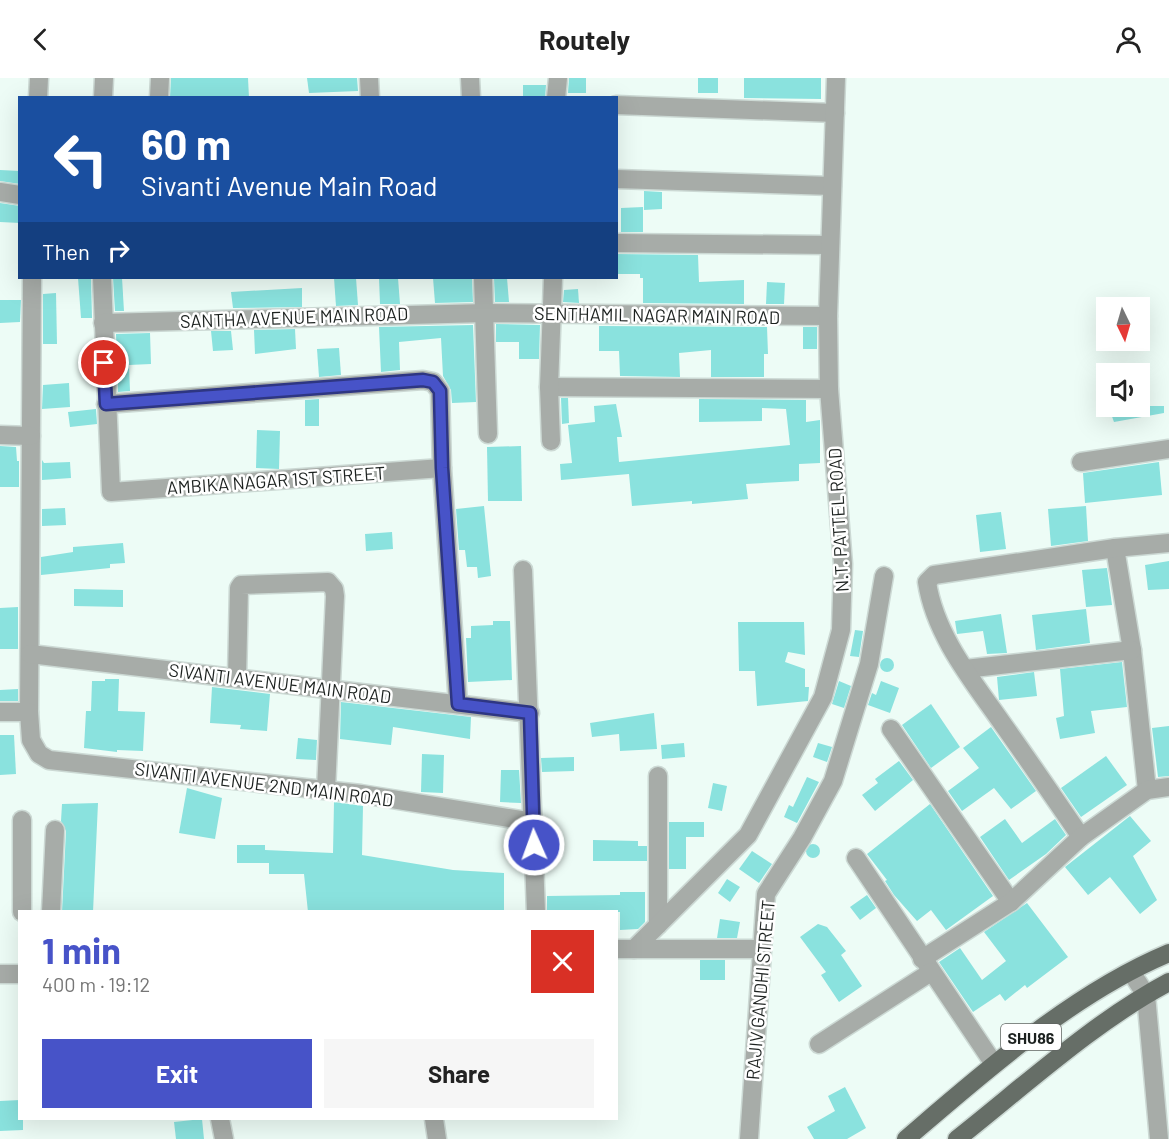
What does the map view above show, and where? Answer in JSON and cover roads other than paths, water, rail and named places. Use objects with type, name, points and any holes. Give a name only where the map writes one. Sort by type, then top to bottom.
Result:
[{"type":"main road","name":"SHU86","points":[[906,1139],[994,1064],[1072,1008],[1131,972],[1163,956]]},
{"type":"main road","name":"SHU86","points":[[957,1139],[1078,1044],[1146,995],[1169,984]]},
{"type":"street","points":[[38,96],[39,78]]},
{"type":"street","points":[[103,96],[104,78]]},
{"type":"street","points":[[159,96],[160,78]]},
{"type":"street","points":[[369,78],[370,96]]},
{"type":"street","points":[[470,78],[471,96]]},
{"type":"street","points":[[556,96],[558,78]]},
{"type":"street","name":"N.T. PATTEL ROAD","points":[[625,949],[658,925],[748,835],[823,697],[841,630],[843,564],[829,389],[828,316],[836,78]]},
{"type":"street","points":[[618,105],[835,113]]},
{"type":"street","points":[[618,179],[832,186]]},
{"type":"street","points":[[0,192],[18,195]]},
{"type":"street","points":[[618,243],[829,245]]},
{"type":"street","name":"SIVANTI AVENUE 2ND MAIN ROAD","points":[[32,279],[29,712],[31,740],[39,754],[49,760],[326,790],[533,822]]},
{"type":"street","points":[[102,279],[106,404],[423,380],[433,382],[440,391],[442,468],[458,704]]},
{"type":"street","points":[[483,279],[486,313],[488,434]]},
{"type":"street","points":[[550,441],[549,387],[553,279]]},
{"type":"street","name":"SENTHAMIL NAGAR MAIN ROAD","points":[[486,313],[828,316]]},
{"type":"street","name":"SANTHA AVENUE MAIN ROAD","points":[[103,323],[486,313]]},
{"type":"street","points":[[549,387],[829,389]]},
{"type":"street","name":"AMBIKA NAGAR 1ST STREET","points":[[106,404],[111,492],[442,468]]},
{"type":"street","points":[[0,435],[31,436]]},
{"type":"street","points":[[1081,462],[1169,449]]},
{"type":"street","points":[[1081,837],[965,669],[942,631],[930,603],[927,582],[934,575],[1115,548],[1169,543]]},
{"type":"street","points":[[1115,548],[1132,650],[1147,790]]},
{"type":"street","points":[[523,570],[536,910]]},
{"type":"street","name":"RAJIV GANDHI STREET","points":[[749,1139],[766,894],[802,838],[833,781],[869,664],[884,576]]},
{"type":"street","points":[[237,678],[239,588],[241,585],[328,582],[334,589],[335,596],[326,790]]},
{"type":"street","points":[[965,669],[1132,650]]},
{"type":"street","name":"SIVANTI AVENUE MAIN ROAD","points":[[30,654],[530,713]]},
{"type":"street","points":[[0,712],[29,712]]},
{"type":"street","points":[[891,729],[1011,902]]},
{"type":"street","points":[[658,776],[658,925]]},
{"type":"street","points":[[819,1044],[1011,902],[1081,837],[1147,790],[1169,787]]},
{"type":"street","points":[[22,820],[22,910]]},
{"type":"street","points":[[51,910],[55,830]]},
{"type":"street","points":[[856,858],[994,1064]]},
{"type":"street","points":[[625,949],[761,949]]},
{"type":"street","points":[[1163,956],[1169,984]]},
{"type":"street","points":[[1131,972],[1146,995],[1158,1139]]},
{"type":"street","points":[[0,974],[18,974]]},
{"type":"street","points":[[220,1120],[224,1139]]},
{"type":"street","points":[[434,1120],[437,1139]]}]
